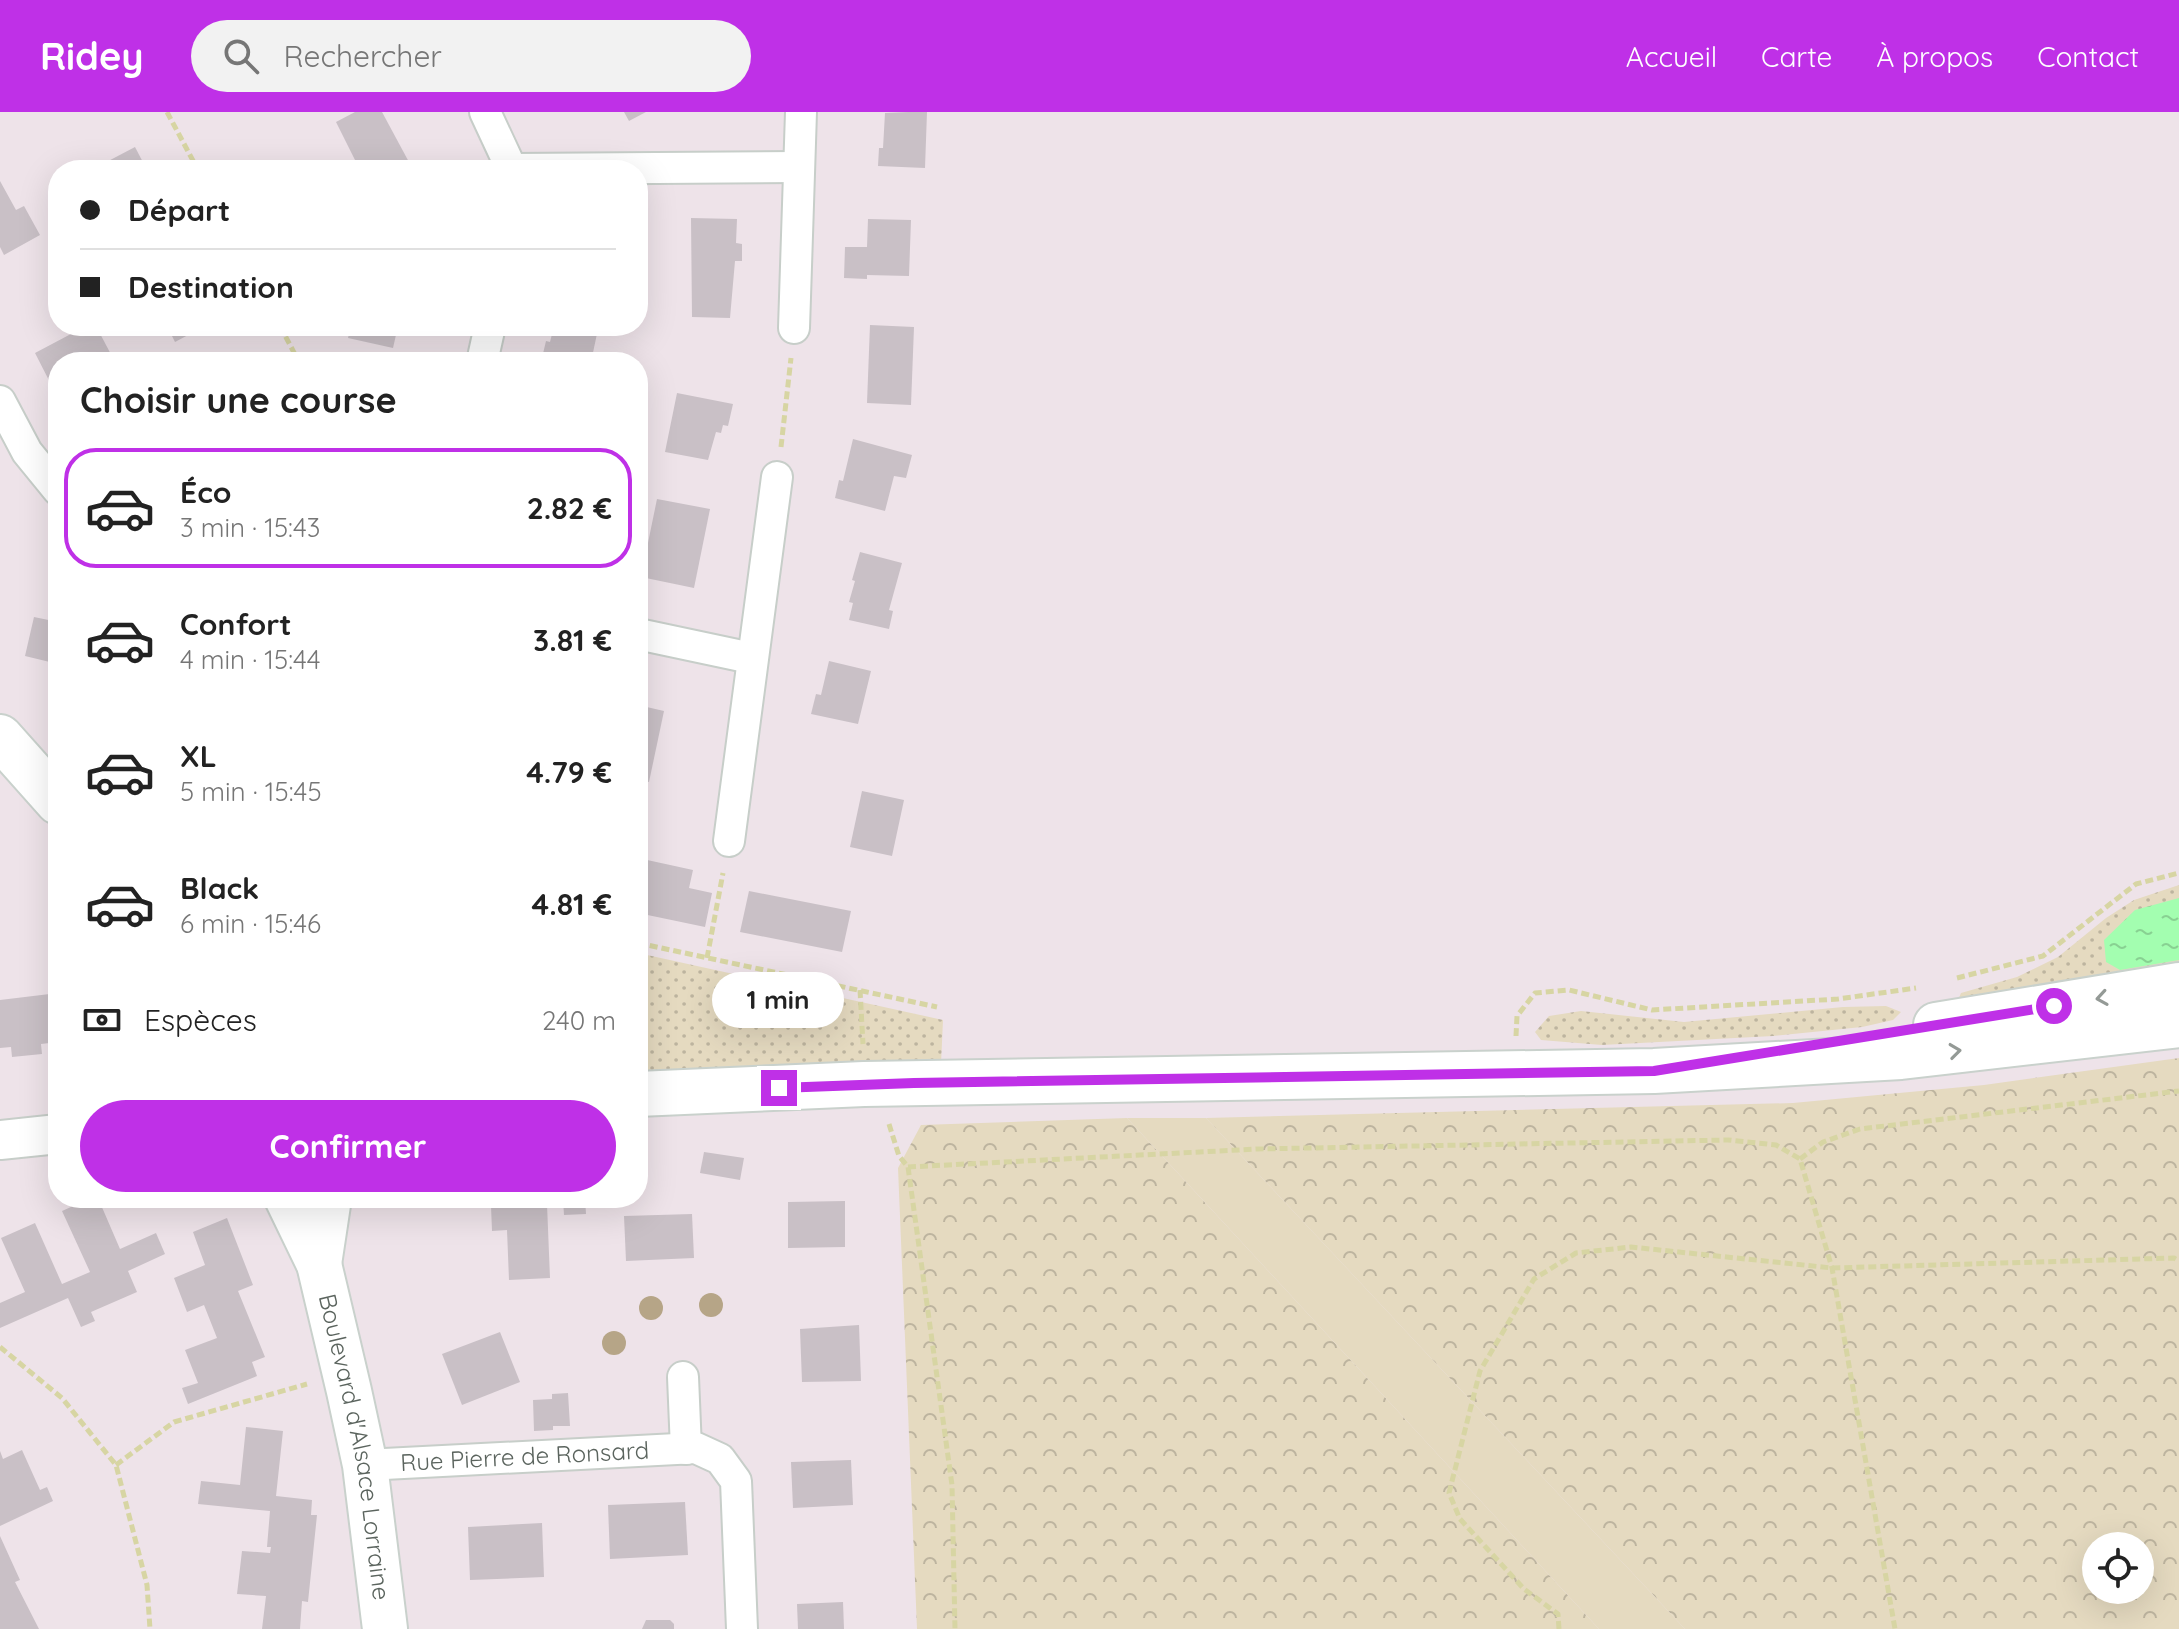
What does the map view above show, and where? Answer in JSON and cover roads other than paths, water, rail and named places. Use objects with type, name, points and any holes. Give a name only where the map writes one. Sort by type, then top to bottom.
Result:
[{"type":"main road","points":[[0,737],[48,791]]},
{"type":"main road","points":[[1654,1071],[2179,985]]},
{"type":"main road","points":[[648,1094],[864,1084],[1654,1071],[1901,1057],[2179,1025]]},
{"type":"main road","name":"Boulevard d'Alsace Lorraine","points":[[292,1208],[319,1264],[365,1465],[385,1629]]},
{"type":"main road","name":"Boulevard d'Alsace Lorraine","points":[[319,1264],[327,1208]]},
{"type":"street","points":[[485,112],[507,160]]},
{"type":"street","points":[[794,328],[801,112]]},
{"type":"street","points":[[648,169],[798,167]]},
{"type":"street","points":[[0,401],[27,452],[48,478]]},
{"type":"street","points":[[729,841],[777,477]]},
{"type":"street","points":[[648,636],[751,658]]},
{"type":"street","points":[[0,1140],[48,1134]]},
{"type":"street","points":[[683,1377],[686,1449]]},
{"type":"street","name":"Rue Pierre de Ronsard","points":[[365,1465],[696,1448],[720,1459],[736,1481],[742,1629]]},
{"type":"water","points":[[2179,898],[2179,960],[2120,970],[2106,962],[2104,940],[2135,910]]}]
